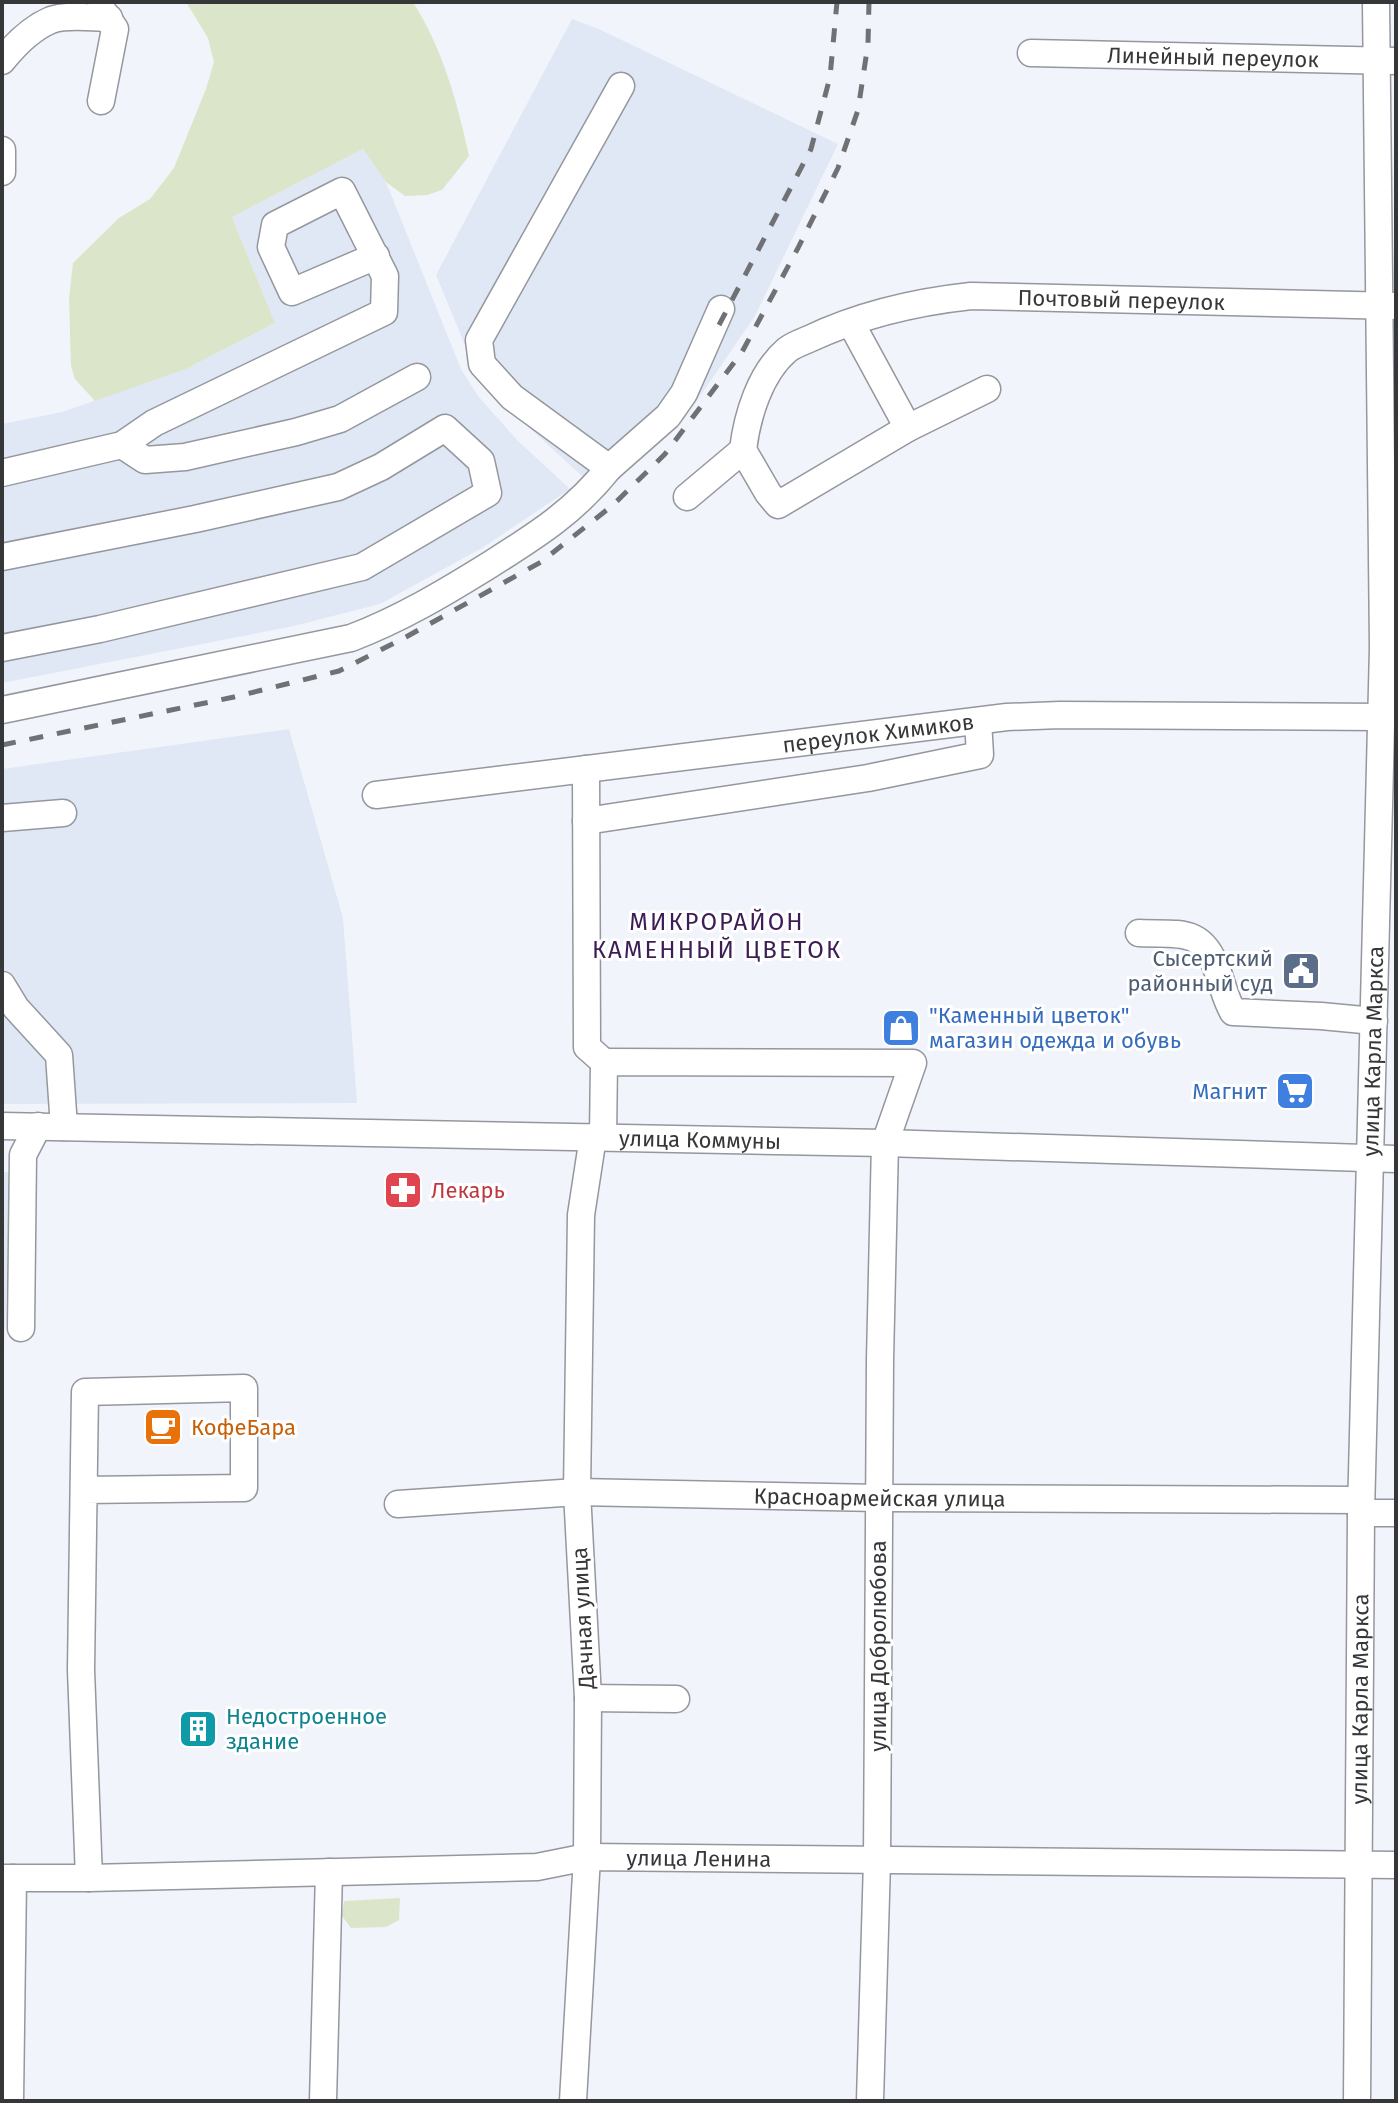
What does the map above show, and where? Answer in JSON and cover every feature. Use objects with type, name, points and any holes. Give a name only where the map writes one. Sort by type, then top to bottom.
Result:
[{"type":"street","name":"улица Карла Маркса","points":[[1357,2101],[1361,1506],[1382,717],[1390,645],[1386,61],[1376,2]]},
{"type":"street","points":[[2,61],[13,46],[51,20],[103,10],[115,29],[101,101]]},
{"type":"street","name":"Линейный переулок","points":[[1031,53],[1386,61]]},
{"type":"street","points":[[609,468],[512,397],[482,364],[479,340],[621,86]]},
{"type":"street","points":[[2,150],[2,172]]},
{"type":"street","points":[[2,473],[122,445],[154,423],[384,312],[385,276],[376,256]]},
{"type":"street","name":"Почтовый переулок","points":[[743,450],[745,428],[767,374],[788,348],[851,323],[925,301],[971,296],[1388,306]]},
{"type":"street","points":[[2,710],[351,638],[387,624],[452,589],[563,517],[588,494],[609,468],[668,416],[684,393],[721,309]]},
{"type":"street","points":[[851,323],[908,428]]},
{"type":"street","points":[[122,445],[145,460],[185,457],[296,432],[340,419],[417,377]]},
{"type":"street","points":[[687,497],[743,450],[778,505],[908,428],[987,389]]},
{"type":"street","points":[[2,557],[338,487],[381,467],[445,428],[481,461],[488,493],[362,567],[100,629],[2,648]]},
{"type":"street","name":"переулок Химиков","points":[[376,795],[978,721],[1060,715],[1382,717]]},
{"type":"street","points":[[586,821],[868,778],[980,755],[978,721]]},
{"type":"street","points":[[586,769],[587,1047],[604,1062]]},
{"type":"street","points":[[2,818],[63,813]]},
{"type":"street","points":[[1139,933],[1183,935],[1198,939],[1209,949],[1225,999],[1233,1012],[1374,1021]]},
{"type":"street","points":[[2,985],[16,1008],[59,1055],[51,1126],[23,1155],[21,1328]]},
{"type":"street","name":"Дачная улица","points":[[573,2101],[587,1857],[588,1698],[577,1492],[581,1215],[598,1137],[604,1062]]},
{"type":"street","name":"улица Добролюбова","points":[[604,1062],[913,1063],[885,1143],[877,1861],[870,2101]]},
{"type":"street","name":"улица Коммуны","points":[[2,1126],[885,1143],[1396,1159]]},
{"type":"street","points":[[84,1490],[244,1488],[244,1388],[85,1392],[81,1670],[89,1878]]},
{"type":"street","name":"Красноармейская улица","points":[[398,1504],[577,1492],[1361,1506],[1396,1513]]},
{"type":"street","points":[[588,1698],[676,1699]]},
{"type":"street","name":"улица Ленина","points":[[8,1878],[537,1867],[587,1857],[1396,1865]]},
{"type":"street","points":[[323,2101],[329,1872]]},
{"type":"street","points":[[8,1878],[10,2101]]},
{"type":"shaded area","points":[[572,19],[838,144],[755,316],[685,418],[610,487],[584,478],[497,398],[474,367],[436,275]]},
{"type":"shaded area","points":[[363,149],[386,182],[461,369],[478,396],[518,441],[570,489],[482,548],[380,604],[294,626],[2,683],[2,424],[62,412],[186,369],[275,323],[232,217]]},
{"type":"shaded area","points":[[289,729],[343,918],[357,1103],[2,1104],[2,769]]},
{"type":"shaded area","points":[[2,1172],[12,1172],[2,1393]]},
{"type":"green space","points":[[186,2],[413,2],[448,76],[469,156],[442,190],[427,195],[405,196],[386,182],[363,149],[232,217],[275,323],[186,369],[95,401],[75,379],[71,366],[69,299],[73,263],[119,218],[150,199],[174,168],[214,62],[208,38]]},
{"type":"green space","points":[[400,1898],[399,1920],[386,1927],[351,1928],[342,1916],[344,1901]]},
{"type":"railway","points":[[719,325],[811,149],[830,77],[837,2]]},
{"type":"railway","points":[[2,745],[234,697],[339,671],[541,562],[613,505],[665,454],[742,352],[798,248],[838,168],[858,110],[868,44],[869,2]]},
{"type":"place","name":"Сысертский районный суд","points":[[1301,971]]},
{"type":"place","name":"\"Каменный цветок\" магазин одежда и обувь","points":[[901,1028]]},
{"type":"place","name":"Магнит","points":[[1295,1091]]},
{"type":"place","name":"Лекарь","points":[[403,1190]]},
{"type":"place","name":"КофеБара","points":[[163,1427]]},
{"type":"place","name":"Недостроенное здание","points":[[198,1729]]},
{"type":"district","name":"МИКРОРАЙОН КАМЕННЫЙ ЦВЕТОК","points":[[717,936]]}]
